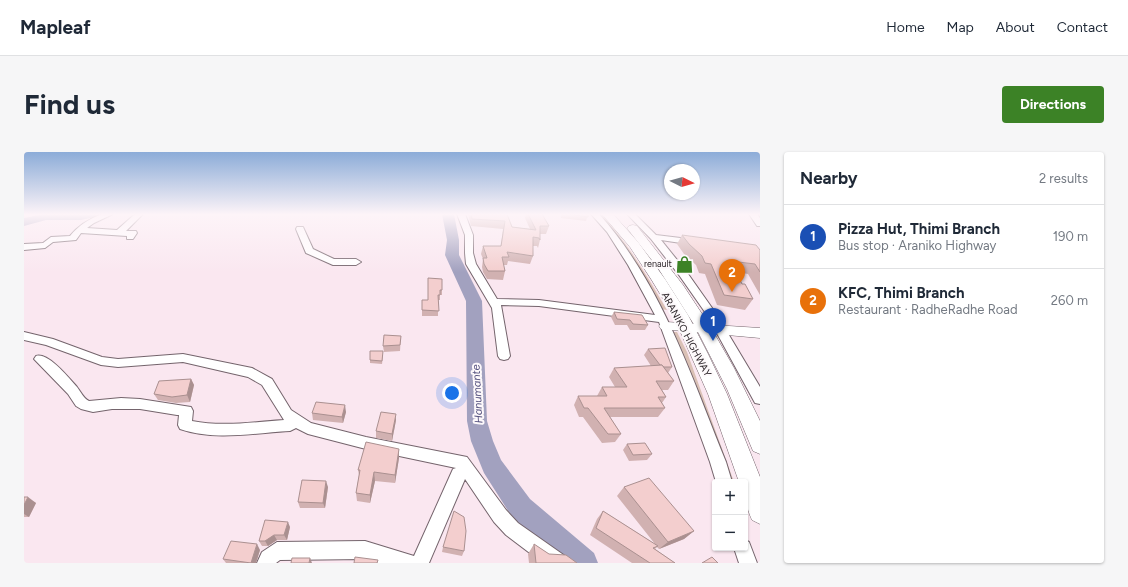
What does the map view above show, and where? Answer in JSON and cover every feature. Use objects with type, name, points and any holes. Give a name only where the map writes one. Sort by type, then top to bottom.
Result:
[{"type":"highway","name":"ARANIKO HIGHWAY","points":[[623,233],[695,328],[737,390],[760,445]]},
{"type":"highway","name":"ARANIKO HIGHWAY","points":[[636,233],[655,254],[695,328],[703,360],[728,419],[760,512]]},
{"type":"main road","points":[[664,322],[695,328],[760,333]]},
{"type":"street","points":[[24,247],[45,244],[51,240],[73,238],[76,233]]},
{"type":"street","points":[[119,233],[131,233]]},
{"type":"street","points":[[130,237],[133,233]]},
{"type":"street","points":[[302,233],[309,251],[333,262],[356,262]]},
{"type":"street","points":[[468,233],[471,264],[494,302],[498,313],[504,356]]},
{"type":"street","points":[[611,233],[633,265],[664,322],[718,462],[723,479]]},
{"type":"street","points":[[650,233],[683,273],[712,315],[760,399]]},
{"type":"street","points":[[654,237],[699,243]]},
{"type":"street","points":[[494,302],[539,303],[664,322]]},
{"type":"street","points":[[27,338],[49,342],[101,362],[118,363],[183,358],[252,373],[267,382],[286,414],[308,428],[360,441],[462,462],[500,516],[512,529],[558,563]]},
{"type":"street","points":[[40,359],[50,366],[58,377],[74,392],[81,403],[89,407],[112,404],[156,404],[186,411],[185,425],[200,429],[229,429],[290,425]]},
{"type":"street","points":[[420,563],[459,474],[466,469]]},
{"type":"street","points":[[266,563],[268,558],[277,551],[350,550],[365,550],[408,563]]},
{"type":"street","points":[[745,551],[748,563]]},
{"type":"shaded area","points":[[614,233],[618,233],[620,236],[667,310],[661,309],[628,251]]},
{"type":"shaded area","points":[[673,332],[677,332],[687,352],[733,479],[729,479]]},
{"type":"building","points":[[503,233],[540,233],[540,240],[539,238],[533,237],[533,256],[507,252],[509,257],[502,257],[505,271],[488,271],[484,264],[483,258],[487,258],[483,246],[501,246]]},
{"type":"building","points":[[682,235],[756,245],[760,250],[760,272],[755,264],[730,261],[742,284],[745,284],[753,299],[724,295],[711,264],[705,263],[702,256]]},
{"type":"building","points":[[428,278],[442,279],[442,290],[440,290],[440,295],[438,295],[439,311],[422,310],[422,300],[428,300]]},
{"type":"building","points":[[614,312],[642,315],[648,325],[633,324],[630,320],[617,319]]},
{"type":"building","points":[[384,335],[401,336],[400,345],[383,346]]},
{"type":"building","points":[[665,348],[672,367],[664,367],[660,365],[648,349]]},
{"type":"building","points":[[370,351],[383,351],[382,361],[370,360]]},
{"type":"building","points":[[662,365],[674,381],[656,381],[666,397],[658,397],[665,408],[604,408],[621,434],[608,434],[588,408],[584,408],[578,396],[607,396],[602,387],[627,387],[614,368]]},
{"type":"building","points":[[191,379],[187,395],[172,397],[154,394],[159,381]]},
{"type":"building","points":[[316,402],[345,405],[342,417],[312,413]]},
{"type":"building","points":[[381,412],[396,414],[392,434],[376,431]]},
{"type":"building","points":[[366,442],[399,449],[395,475],[374,472],[370,495],[356,493],[360,470],[358,470]]},
{"type":"building","points":[[645,443],[652,454],[633,455],[627,444]]},
{"type":"building","points":[[649,478],[694,531],[668,542],[624,487]]},
{"type":"building","points":[[302,480],[326,481],[323,503],[298,502]]},
{"type":"building","points":[[24,497],[28,497],[24,505]]},
{"type":"building","points":[[454,511],[464,517],[466,531],[464,551],[443,547]]},
{"type":"building","points":[[603,511],[658,546],[653,548],[675,563],[650,563],[596,528]]},
{"type":"building","points":[[265,520],[288,522],[284,535],[274,535],[265,541],[259,541]]},
{"type":"building","points":[[231,541],[257,544],[251,563],[223,559]]},
{"type":"building","points":[[534,544],[549,554],[566,555],[577,563],[536,563]]},
{"type":"building","points":[[355,557],[378,560],[377,563],[354,563]]},
{"type":"building","points":[[712,557],[718,563],[702,563]]},
{"type":"building","points":[[292,558],[310,558],[309,563],[291,563]]},
{"type":"waterway","name":"Hanumante","points":[[452,233],[453,240],[452,255],[474,301],[477,421],[482,441],[492,466],[521,508],[584,563]]},
{"type":"place","name":"renault","points":[[685,264]]},
{"type":"place","name":"KFC, Thimi Branch","points":[[732,292]]},
{"type":"place","name":"Pizza Hut, Thimi Branch","points":[[713,341]]}]
